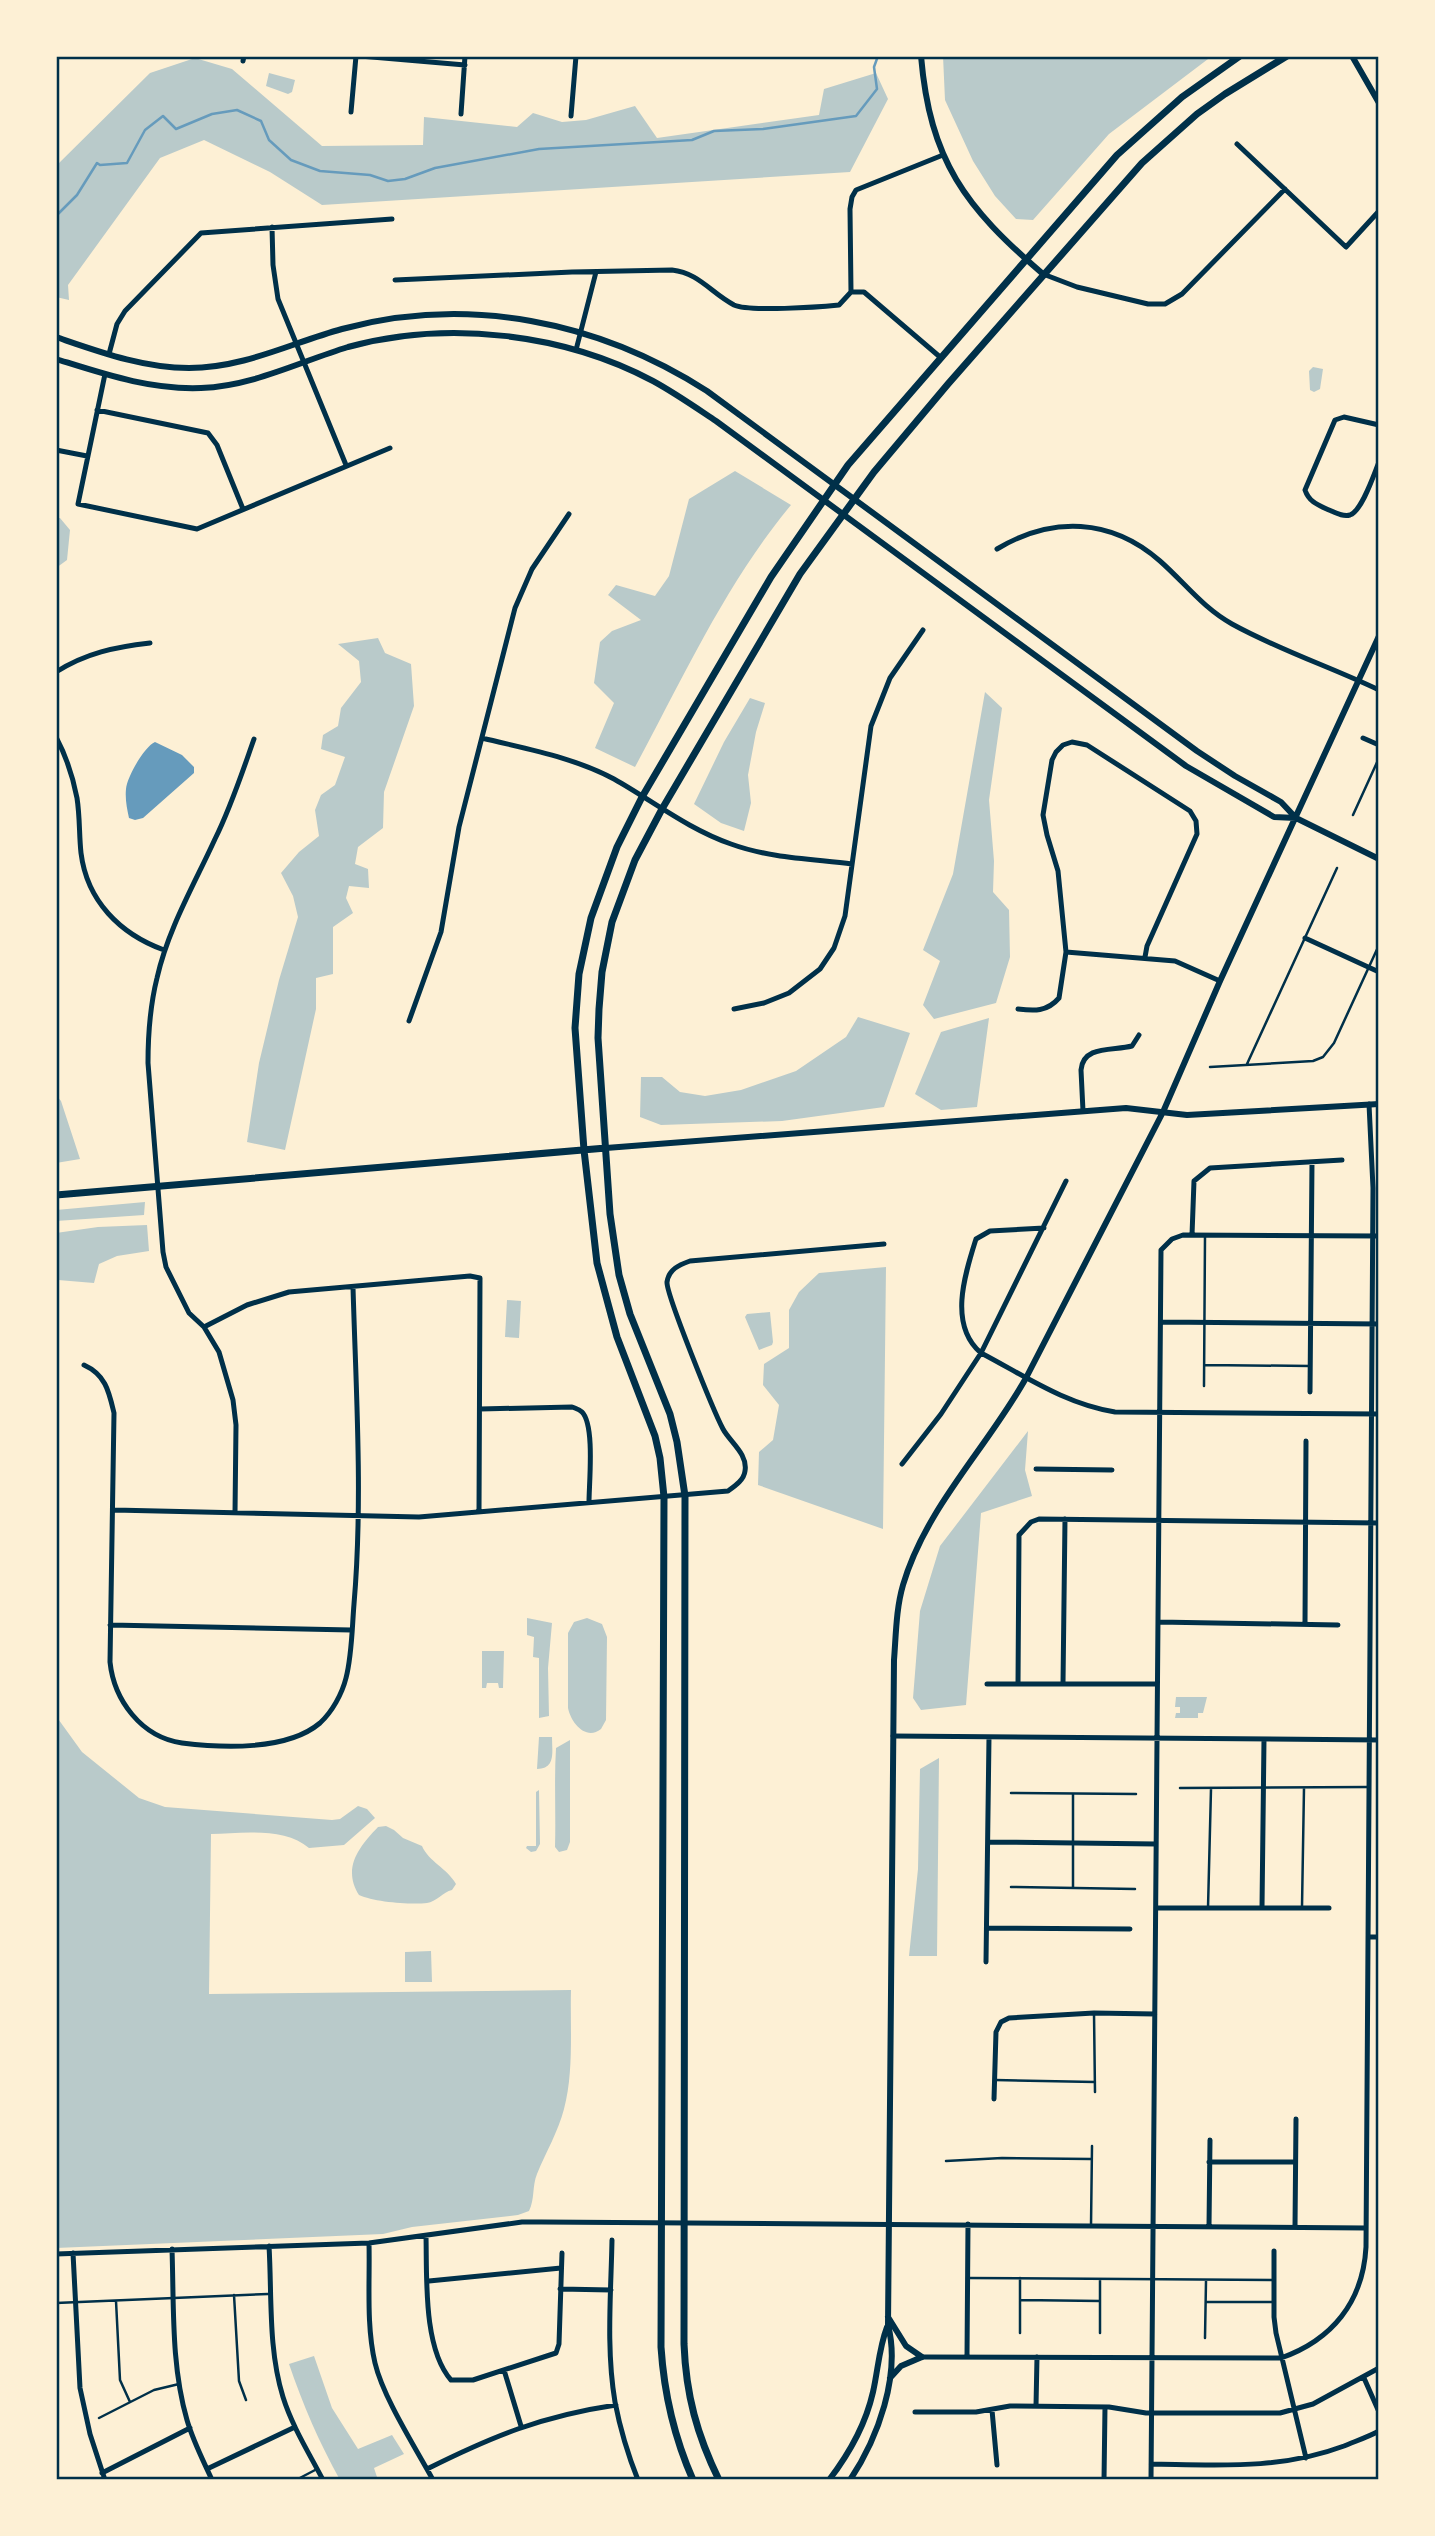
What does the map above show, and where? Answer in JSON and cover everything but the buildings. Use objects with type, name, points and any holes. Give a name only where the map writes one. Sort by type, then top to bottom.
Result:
[{"type":"main road","points":[[693,2480],[677,2439],[663,2379],[661,2347],[664,1497],[655,1436],[617,1337],[602,1286],[592,1232],[575,1028],[579,974],[591,918],[617,847],[642,797],[765,587],[822,500],[865,444],[940,357],[1137,135],[1182,97],[1240,56]]},
{"type":"main road","points":[[719,2480],[697,2431],[685,2371],[685,1496],[670,1414],[642,1349],[620,1275],[610,1214],[598,1038],[606,949],[612,922],[635,860],[662,809],[800,574],[853,498],[898,442],[1142,163],[1176,131],[1225,94],[1287,56]]},
{"type":"main road","points":[[56,1195],[606,1149]]},
{"type":"street","points":[[351,112],[358,56],[465,65]]},
{"type":"street","points":[[461,114],[466,56]]},
{"type":"street","points":[[571,116],[576,56]]},
{"type":"street","points":[[921,56],[929,111],[943,155],[974,205],[994,230],[1043,274],[1089,290],[1148,304],[1165,304],[1182,294],[1284,189]]},
{"type":"street","points":[[1352,56],[1379,103]]},
{"type":"street","points":[[1237,144],[1346,247],[1379,211]]},
{"type":"street","points":[[395,280],[442,276],[685,271],[743,308],[839,305],[851,292],[849,220],[852,197],[856,190],[943,155]]},
{"type":"street","points":[[109,354],[117,324],[125,311],[201,233],[392,219]]},
{"type":"street","points":[[272,227],[275,285],[295,344],[346,465]]},
{"type":"street","points":[[576,351],[596,272]]},
{"type":"street","points":[[851,292],[864,292],[940,357]]},
{"type":"street","points":[[56,337],[154,365],[191,368],[249,360],[346,328],[400,317],[458,314],[538,321],[582,332],[635,351],[686,377],[1197,751],[1281,802],[1296,818],[1379,859]]},
{"type":"street","points":[[56,359],[155,386],[201,388],[256,379],[362,344],[435,334],[512,337],[576,351],[651,380],[677,395],[1186,766],[1274,817],[1296,818]]},
{"type":"street","points":[[105,374],[78,504],[197,529],[390,448]]},
{"type":"street","points":[[97,410],[208,433],[217,445],[243,509]]},
{"type":"street","points":[[1379,425],[1343,416],[1335,420],[1305,489],[1307,496],[1313,502],[1342,516],[1352,515],[1359,508],[1379,462]]},
{"type":"street","points":[[56,450],[87,456]]},
{"type":"street","points":[[409,1021],[441,932],[459,827],[522,588],[539,557],[569,514]]},
{"type":"street","points":[[997,549],[1015,538],[1050,527],[1085,526],[1111,532],[1143,548],[1204,605],[1232,624],[1379,690]]},
{"type":"street","points":[[734,1009],[764,1003],[789,993],[820,970],[840,936],[871,726],[890,678],[923,630]]},
{"type":"street","points":[[850,2480],[876,2430],[889,2380],[893,2343],[888,2317],[893,1736],[894,1660],[902,1587],[921,1541],[942,1503],[1009,1408],[1026,1378],[1163,1112],[1220,981],[1379,636]]},
{"type":"street","points":[[56,672],[104,649],[150,643]]},
{"type":"street","points":[[56,737],[71,774],[76,795],[81,851],[89,885],[98,902],[118,925],[132,936],[164,950]]},
{"type":"street","points":[[482,737],[588,767],[699,831],[733,845],[773,854],[852,864]]},
{"type":"street","points":[[1363,738],[1379,745]]},
{"type":"street","points":[[235,1513],[236,1425],[233,1400],[219,1352],[204,1328],[189,1313],[166,1267],[148,1063],[148,1034],[164,950],[175,921],[225,818],[254,739]]},
{"type":"street","points":[[1018,1009],[1041,1010],[1059,998],[1066,952],[1058,871],[1046,835],[1043,815],[1052,760],[1063,745],[1080,742],[1190,811],[1196,821],[1197,834],[1147,946],[1145,957]]},
{"type":"street","points":[[1304,938],[1379,972]]},
{"type":"street","points":[[1066,952],[1175,961],[1220,981]]},
{"type":"street","points":[[1083,1111],[1081,1070],[1087,1055],[1094,1051],[1132,1046],[1139,1035]]},
{"type":"street","points":[[889,2380],[897,2369],[922,2357],[1281,2358],[1304,2349],[1323,2336],[1348,2311],[1364,2272],[1371,1523],[1376,1414],[1376,1236],[1369,1104]]},
{"type":"street","points":[[606,1149],[1126,1108],[1186,1115],[1379,1104]]},
{"type":"street","points":[[1192,1235],[1194,1181],[1205,1170],[1215,1166],[1342,1160]]},
{"type":"street","points":[[1310,1392],[1312,1161]]},
{"type":"street","points":[[902,1464],[941,1414],[981,1353],[1066,1181]]},
{"type":"street","points":[[1044,1228],[990,1231],[976,1239],[961,1302],[967,1337],[971,1345],[981,1353],[1059,1396],[1099,1410],[1376,1414]]},
{"type":"street","points":[[1151,2480],[1161,1250],[1172,1239],[1192,1235],[1376,1236]]},
{"type":"street","points":[[114,1510],[418,1517],[728,1491],[741,1479],[745,1462],[724,1430],[682,1328],[667,1283],[671,1272],[690,1261],[884,1244]]},
{"type":"street","points":[[204,1328],[269,1297],[301,1291],[470,1276],[480,1278],[479,1512]]},
{"type":"street","points":[[84,1365],[95,1370],[105,1381],[114,1413],[111,1673],[121,1701],[138,1720],[155,1733],[176,1742],[264,1745],[294,1738],[310,1730],[329,1713],[346,1678],[358,1515],[353,1287]]},
{"type":"street","points":[[1161,1322],[1376,1324]]},
{"type":"street","points":[[480,1409],[579,1409],[589,1427],[589,1502]]},
{"type":"street","points":[[1305,1624],[1306,1441]]},
{"type":"street","points":[[1036,1469],[1112,1470]]},
{"type":"street","points":[[1018,1684],[1019,1535],[1031,1522],[1040,1519],[1065,1519],[1379,1523]]},
{"type":"street","points":[[1063,1684],[1065,1519]]},
{"type":"street","points":[[1158,1622],[1338,1625]]},
{"type":"street","points":[[110,1626],[351,1630]]},
{"type":"street","points":[[988,1684],[1157,1684]]},
{"type":"street","points":[[893,1736],[1379,1740]]},
{"type":"street","points":[[986,1962],[989,1737]]},
{"type":"street","points":[[1262,1908],[1264,1739]]},
{"type":"street","points":[[989,1842],[1157,1844]]},
{"type":"street","points":[[1156,1908],[1329,1908]]},
{"type":"street","points":[[987,1928],[1130,1929]]},
{"type":"street","points":[[1368,1937],[1379,1937]]},
{"type":"street","points":[[994,2099],[996,2032],[1001,2022],[1009,2018],[1094,2013],[1154,2014]]},
{"type":"street","points":[[1295,2227],[1296,2119]]},
{"type":"street","points":[[1209,2226],[1210,2140]]},
{"type":"street","points":[[1209,2162],[1296,2162]]},
{"type":"street","points":[[56,2253],[369,2243],[522,2222],[1366,2228]]},
{"type":"street","points":[[967,2357],[968,2224]]},
{"type":"street","points":[[426,2236],[430,2329],[443,2372],[451,2380],[462,2381],[556,2353],[559,2344],[562,2253]]},
{"type":"street","points":[[612,2240],[611,2352],[616,2404],[638,2480]]},
{"type":"street","points":[[369,2243],[371,2331],[375,2365],[381,2382],[433,2480]]},
{"type":"street","points":[[269,2246],[275,2363],[283,2399],[323,2480]]},
{"type":"street","points":[[172,2249],[174,2343],[179,2384],[190,2428],[212,2480]]},
{"type":"street","points":[[1274,2251],[1273,2302],[1281,2358],[1306,2458]]},
{"type":"street","points":[[73,2253],[80,2388],[90,2434],[105,2480]]},
{"type":"street","points":[[429,2281],[561,2268]]},
{"type":"street","points":[[560,2289],[611,2290]]},
{"type":"street","points":[[888,2317],[906,2346],[922,2357]]},
{"type":"street","points":[[829,2480],[844,2461],[869,2405],[881,2342],[888,2325]]},
{"type":"street","points":[[1037,2357],[1037,2406]]},
{"type":"street","points":[[915,2412],[1037,2406],[1105,2407],[1151,2413],[1280,2413],[1314,2404],[1379,2368]]},
{"type":"street","points":[[504,2370],[522,2426]]},
{"type":"street","points":[[1364,2378],[1379,2412]]},
{"type":"street","points":[[427,2469],[522,2426],[566,2413],[616,2404]]},
{"type":"street","points":[[1104,2480],[1105,2407]]},
{"type":"street","points":[[992,2410],[997,2465]]},
{"type":"street","points":[[207,2469],[295,2427]]},
{"type":"street","points":[[102,2473],[190,2428]]},
{"type":"street","points":[[1151,2464],[1264,2465],[1329,2452],[1379,2431]]},
{"type":"lane","points":[[1353,815],[1379,758]]},
{"type":"lane","points":[[1247,1064],[1337,868]]},
{"type":"lane","points":[[1210,1067],[1313,1062],[1323,1057],[1334,1043],[1379,945]]},
{"type":"lane","points":[[1204,1386],[1205,1236]]},
{"type":"lane","points":[[1205,1365],[1310,1366]]},
{"type":"lane","points":[[1180,1788],[1369,1787]]},
{"type":"lane","points":[[1208,1908],[1211,1788]]},
{"type":"lane","points":[[1302,1908],[1304,1788]]},
{"type":"lane","points":[[1011,1793],[1136,1794]]},
{"type":"lane","points":[[1073,1794],[1073,1888]]},
{"type":"lane","points":[[1011,1887],[1135,1889]]},
{"type":"lane","points":[[1094,2013],[1095,2092]]},
{"type":"lane","points":[[995,2080],[1095,2082]]},
{"type":"lane","points":[[1091,2226],[1092,2146]]},
{"type":"lane","points":[[946,2161],[1002,2158],[1091,2159]]},
{"type":"lane","points":[[967,2278],[1273,2280]]},
{"type":"lane","points":[[1020,2278],[1020,2333]]},
{"type":"lane","points":[[1100,2280],[1100,2333]]},
{"type":"lane","points":[[1205,2338],[1206,2281]]},
{"type":"lane","points":[[56,2303],[272,2294]]},
{"type":"lane","points":[[234,2295],[239,2381],[246,2400]]},
{"type":"lane","points":[[1020,2300],[1100,2301]]},
{"type":"lane","points":[[116,2301],[120,2380],[130,2402]]},
{"type":"lane","points":[[1206,2302],[1273,2302]]},
{"type":"lane","points":[[99,2418],[164,2386],[179,2384]]},
{"type":"lane","points":[[296,2480],[317,2469]]},
{"type":"shaded area","points":[[943,56],[1212,56],[1109,134],[1033,220],[1016,219],[995,196],[973,161],[945,100]]},
{"type":"shaded area","points":[[195,58],[232,69],[322,146],[423,145],[424,117],[517,127],[533,113],[562,122],[586,120],[635,106],[657,138],[819,115],[824,89],[876,73],[888,99],[850,172],[322,205],[270,172],[204,140],[160,158],[68,285],[69,300],[56,297],[56,166],[150,73]]},
{"type":"shaded area","points":[[269,73],[295,80],[292,92],[288,94],[266,86]]},
{"type":"shaded area","points":[[1313,367],[1323,369],[1320,389],[1314,392],[1310,390],[1309,371]]},
{"type":"shaded area","points":[[735,471],[791,505],[746,566],[726,599],[635,767],[595,748],[614,703],[594,683],[600,642],[612,631],[641,620],[608,595],[616,585],[655,596],[669,576],[689,499]]},
{"type":"shaded area","points":[[56,518],[60,518],[70,530],[67,560],[56,568]]},
{"type":"shaded area","points":[[378,638],[385,653],[411,664],[414,706],[384,792],[383,828],[358,847],[355,864],[368,869],[369,888],[349,886],[346,898],[353,913],[333,927],[333,974],[316,978],[316,1009],[285,1150],[247,1142],[259,1063],[298,917],[293,896],[281,873],[299,852],[319,836],[315,810],[321,795],[335,785],[345,757],[321,749],[323,735],[338,726],[341,708],[361,682],[359,661],[338,644]]},
{"type":"shaded area","points":[[985,692],[1002,708],[989,800],[994,861],[993,892],[1009,910],[1010,957],[996,1003],[934,1019],[923,1005],[940,961],[923,950],[953,874]]},
{"type":"shaded area","points":[[750,698],[765,703],[748,775],[751,803],[744,831],[721,823],[694,804],[724,742]]},
{"type":"shaded area","points":[[858,1017],[910,1033],[884,1107],[782,1121],[661,1125],[640,1117],[641,1077],[662,1077],[680,1092],[705,1096],[741,1090],[796,1071],[846,1037]]},
{"type":"shaded area","points":[[989,1018],[977,1107],[941,1110],[915,1094],[941,1032]]},
{"type":"shaded area","points":[[56,1095],[61,1101],[80,1159],[56,1163]]},
{"type":"shaded area","points":[[145,1202],[144,1215],[56,1221],[56,1210]]},
{"type":"shaded area","points":[[147,1225],[149,1251],[117,1256],[99,1264],[94,1283],[58,1280],[56,1284],[56,1233],[98,1227]]},
{"type":"shaded area","points":[[886,1267],[883,1529],[758,1485],[759,1452],[773,1440],[779,1405],[763,1385],[764,1364],[789,1348],[789,1310],[799,1292],[819,1273]]},
{"type":"shaded area","points":[[507,1300],[521,1301],[519,1338],[505,1337]]},
{"type":"shaded area","points":[[770,1312],[773,1342],[772,1345],[759,1350],[745,1317],[747,1314]]},
{"type":"shaded area","points":[[1028,1431],[1025,1470],[1032,1496],[981,1513],[966,1705],[921,1710],[913,1698],[920,1611],[940,1546]]},
{"type":"shaded area","points":[[527,1618],[552,1623],[548,1668],[549,1716],[539,1718],[539,1658],[533,1657],[534,1637],[527,1635]]},
{"type":"shaded area","points":[[587,1618],[602,1624],[607,1637],[606,1720],[601,1729],[590,1733],[580,1729],[568,1708],[568,1633],[574,1622]]},
{"type":"shaded area","points":[[482,1651],[504,1651],[503,1688],[499,1688],[498,1683],[487,1683],[486,1688],[482,1688]]},
{"type":"shaded area","points":[[1176,1697],[1207,1697],[1203,1713],[1198,1713],[1198,1718],[1175,1718],[1176,1713],[1180,1713],[1180,1707],[1175,1707]]},
{"type":"shaded area","points":[[56,1716],[82,1752],[139,1798],[165,1807],[332,1820],[340,1819],[358,1806],[367,1809],[375,1818],[344,1845],[309,1848],[299,1841],[275,1834],[211,1834],[209,1994],[571,1990],[567,2095],[559,2126],[535,2179],[529,2211],[518,2215],[412,2227],[383,2234],[56,2248]]},
{"type":"shaded area","points":[[539,1737],[552,1737],[552,1754],[547,1766],[537,1769]]},
{"type":"shaded area","points":[[570,1740],[570,1842],[567,1850],[559,1852],[555,1847],[556,1748]]},
{"type":"shaded area","points":[[939,1758],[937,1956],[909,1956],[918,1869],[920,1769]]},
{"type":"shaded area","points":[[539,1790],[540,1844],[536,1851],[531,1852],[526,1848],[536,1846],[536,1792]]},
{"type":"shaded area","points":[[386,1826],[403,1838],[422,1846],[452,1878],[456,1884],[452,1890],[430,1902],[420,1904],[383,1901],[359,1895],[352,1876],[355,1858],[378,1827]]},
{"type":"shaded area","points":[[431,1951],[432,1982],[405,1982],[405,1952]]},
{"type":"shaded area","points":[[314,2356],[332,2408],[358,2449],[392,2435],[404,2454],[374,2468],[378,2480],[340,2480],[332,2466],[289,2364]]},
{"type":"water","points":[[155,742],[182,755],[194,767],[194,773],[143,818],[135,820],[129,818],[127,784],[141,756]]},
{"type":"waterway","points":[[56,216],[77,195],[97,163],[127,163],[145,130],[163,116],[176,129],[212,114],[237,110],[261,121],[269,140],[291,160],[320,171],[370,175],[388,181],[405,179],[435,168],[539,149],[692,140],[714,131],[763,129],[856,116],[877,89],[874,67],[878,56]]}]
